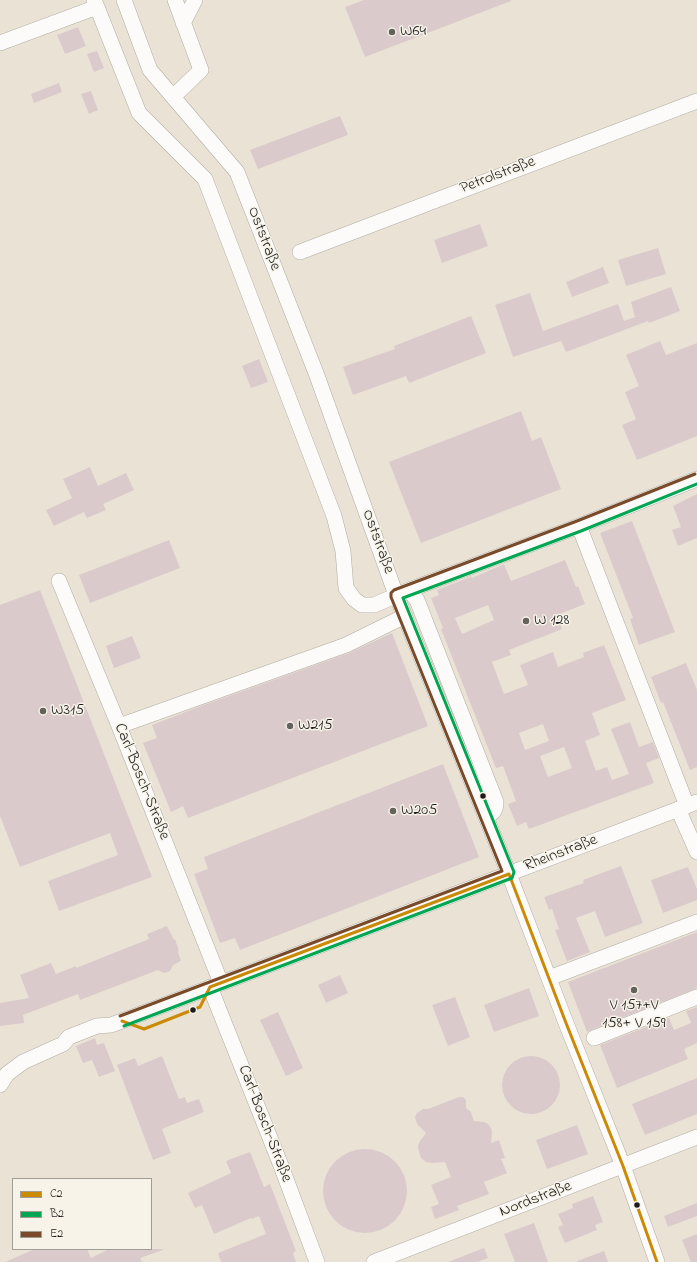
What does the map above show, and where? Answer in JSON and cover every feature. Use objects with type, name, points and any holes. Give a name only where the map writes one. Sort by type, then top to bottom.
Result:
[{"type":"street","name":"Oststraße","points":[[124,0],[150,70],[174,96],[237,172],[403,592],[405,616],[509,874],[623,1166],[657,1262]]},
{"type":"street","points":[[174,96],[200,70],[175,0]]},
{"type":"street","points":[[183,23],[195,0]]},
{"type":"street","points":[[0,43],[95,4],[139,113],[205,179],[334,516],[343,551],[346,588],[354,599],[362,605],[374,605],[403,592],[579,526],[697,479]]},
{"type":"street","name":"Petrolstraße","points":[[300,252],[697,101]]},
{"type":"street","points":[[579,526],[687,806],[697,852]]},
{"type":"street","name":"Carl-Bosch-Straße","points":[[59,581],[119,726],[216,985],[317,1262]]},
{"type":"street","points":[[403,592],[417,600],[496,802],[496,809],[492,814],[486,817]]},
{"type":"street","points":[[119,726],[346,645],[405,616]]},
{"type":"street","name":"Rheinstraße","points":[[2,1075],[23,1062],[63,1044],[71,1044],[83,1035],[100,1033],[111,1025],[687,806]]},
{"type":"street","points":[[549,978],[697,922]]},
{"type":"street","points":[[594,1038],[697,997]]},
{"type":"street","name":"Nordstraße","points":[[374,1262],[697,1137]]},
{"type":"building","name":"W64","points":[[364,0],[511,1],[365,57],[345,7]]},
{"type":"building","points":[[78,27],[86,46],[65,54],[57,35]]},
{"type":"building","points":[[97,51],[104,68],[94,72],[87,54]]},
{"type":"building","points":[[59,83],[62,92],[34,103],[31,94]]},
{"type":"building","points":[[91,91],[98,110],[89,114],[81,94]]},
{"type":"building","points":[[340,116],[348,135],[258,169],[250,150]]},
{"type":"building","points":[[480,224],[488,246],[442,263],[434,240]]},
{"type":"building","points":[[658,248],[666,274],[626,286],[618,260]]},
{"type":"building","points":[[603,267],[609,283],[572,297],[566,282]]},
{"type":"building","points":[[671,287],[680,311],[649,323],[648,321],[566,352],[561,341],[513,357],[495,305],[530,293],[543,331],[618,304],[624,321],[635,317],[631,302]]},
{"type":"building","points":[[471,316],[486,353],[409,383],[406,376],[353,395],[343,367],[395,349],[394,346]]},
{"type":"building","points":[[660,341],[666,355],[697,343],[697,436],[637,460],[622,425],[636,419],[625,392],[639,386],[626,355]]},
{"type":"building","points":[[259,359],[268,382],[251,388],[242,366]]},
{"type":"building","points":[[521,411],[532,441],[541,437],[561,489],[421,543],[389,462]]},
{"type":"building","points":[[90,467],[98,486],[126,473],[134,490],[103,504],[106,510],[87,518],[84,512],[54,526],[46,510],[72,498],[63,479]]},
{"type":"building","points":[[697,494],[697,538],[678,546],[672,530],[681,527],[673,506]]},
{"type":"building","points":[[632,521],[675,632],[639,645],[630,619],[633,618],[600,533]]},
{"type":"building","points":[[169,540],[180,568],[90,603],[79,575]]},
{"type":"building","points":[[565,560],[585,604],[557,615],[562,629],[509,650],[511,655],[492,662],[504,694],[528,685],[520,665],[553,652],[558,667],[584,657],[583,653],[604,645],[626,700],[592,713],[600,735],[585,741],[596,771],[607,767],[612,780],[629,774],[611,729],[630,722],[639,747],[653,742],[659,758],[646,763],[654,783],[529,829],[526,822],[517,826],[508,804],[516,801],[503,766],[496,768],[441,629],[443,628],[431,598],[439,595],[437,590],[471,576],[472,578],[504,564],[511,581]],"holes":[[[488,605],[494,620],[462,634],[455,618]],[[543,724],[549,741],[525,750],[519,733]],[[564,747],[572,768],[548,777],[540,756]]]},
{"type":"building","name":"W315","points":[[40,590],[152,877],[59,911],[48,881],[118,855],[110,833],[20,867],[0,816],[0,605]]},
{"type":"building","name":"W215","points":[[392,633],[428,726],[188,818],[183,806],[171,812],[143,743],[157,738],[152,725],[349,653]]},
{"type":"building","points":[[132,636],[141,658],[114,668],[106,646]]},
{"type":"building","points":[[686,663],[697,690],[697,767],[690,770],[663,702],[661,703],[651,677]]},
{"type":"building","name":"W205","points":[[443,764],[479,857],[240,950],[235,938],[220,943],[194,874],[208,869],[204,857]]},
{"type":"building","points":[[621,866],[643,923],[605,937],[595,911],[576,918],[590,952],[567,961],[555,930],[559,929],[552,909],[549,910],[544,897],[584,883],[583,880]]},
{"type":"building","points":[[688,867],[697,889],[697,900],[663,913],[651,880]]},
{"type":"building","points":[[167,926],[174,940],[175,939],[181,961],[173,965],[170,971],[164,973],[158,970],[80,1000],[78,994],[23,1015],[24,1023],[0,1026],[0,1003],[29,998],[20,975],[51,963],[56,974],[76,966],[76,968],[149,939],[147,934]]},
{"type":"building","name":"V 157+V 158+ V 159","points":[[697,932],[697,988],[587,1032],[568,982]]},
{"type":"building","points":[[340,975],[348,993],[326,1003],[318,985]]},
{"type":"building","points":[[529,988],[539,1016],[494,1032],[484,1005]]},
{"type":"building","points":[[455,997],[470,1037],[448,1046],[432,1005]]},
{"type":"building","points":[[697,1007],[697,1043],[684,1049],[688,1059],[617,1088],[600,1045],[669,1018],[674,1030],[691,1023],[686,1011]]},
{"type":"building","points":[[278,1012],[303,1068],[286,1076],[260,1020]]},
{"type":"building","points":[[95,1038],[97,1045],[104,1043],[115,1071],[99,1077],[92,1060],[83,1063],[76,1046]]},
{"type":"building","points":[[162,1056],[179,1099],[185,1097],[187,1103],[199,1099],[204,1112],[162,1129],[171,1153],[153,1160],[117,1065],[135,1058],[138,1066]]},
{"type":"building","points":[[531,1056],[542,1058],[555,1069],[558,1074],[560,1085],[558,1096],[547,1109],[542,1112],[531,1114],[520,1112],[507,1101],[504,1096],[502,1085],[504,1074],[515,1061],[520,1058]]},
{"type":"building","points":[[697,1078],[697,1114],[645,1135],[632,1104]]},
{"type":"building","points":[[459,1097],[463,1097],[466,1100],[466,1108],[471,1112],[474,1121],[484,1122],[491,1128],[491,1143],[499,1140],[505,1158],[501,1159],[507,1173],[484,1182],[489,1194],[457,1206],[459,1210],[435,1219],[431,1207],[439,1204],[431,1185],[451,1177],[445,1162],[426,1162],[421,1158],[418,1146],[426,1133],[417,1124],[415,1117],[417,1113],[423,1109],[428,1109]]},
{"type":"building","points":[[577,1125],[588,1154],[547,1169],[536,1140]]},
{"type":"building","points":[[357,1149],[373,1149],[389,1156],[400,1167],[407,1183],[407,1199],[404,1207],[395,1221],[389,1226],[373,1233],[357,1233],[341,1226],[330,1215],[323,1199],[323,1183],[330,1167],[341,1156]]},
{"type":"building","points":[[250,1152],[264,1187],[270,1184],[296,1251],[293,1253],[296,1262],[221,1262],[218,1253],[266,1234],[259,1216],[214,1234],[202,1205],[195,1208],[188,1193],[231,1173],[226,1161]]},
{"type":"building","points":[[593,1196],[603,1222],[595,1225],[597,1230],[565,1243],[558,1227],[563,1225],[558,1214],[573,1208],[572,1204]]},
{"type":"building","points":[[697,1203],[697,1216],[668,1227],[664,1216]]},
{"type":"building","points":[[534,1223],[548,1262],[515,1262],[504,1234]]},
{"type":"building","points":[[697,1234],[697,1262],[691,1262],[682,1240]]},
{"type":"building","points":[[484,1248],[488,1258],[477,1262],[448,1262]]},
{"type":"building","points":[[163,1249],[140,1258],[142,1262],[5,1262],[33,1250],[87,1250],[91,1258],[107,1250]]},
{"type":"building","points":[[604,1251],[608,1262],[577,1262],[577,1261]]},
{"type":"transit line","name":"E2","points":[[120,1016],[502,871],[391,597],[391,593],[394,590],[577,521],[695,474]]},
{"type":"transit line","name":"B2","points":[[124,1026],[512,878],[514,872],[403,598],[581,531],[697,484]]},
{"type":"transit line","name":"C2","points":[[509,874],[623,1166],[657,1262]]},
{"type":"transit line","name":"C2","points":[[210,987],[509,874]]},
{"type":"transit line","name":"C2","points":[[122,1021],[144,1029],[200,1007],[210,987]]},
{"type":"place","name":"W64","points":[[392,32]]},
{"type":"place","name":"W 128","points":[[526,621]]},
{"type":"place","name":"W315","points":[[43,711]]},
{"type":"place","name":"W215","points":[[290,726]]},
{"type":"place","name":"W205","points":[[393,811]]},
{"type":"place","name":"V 157+V 158+ V 159","points":[[634,990]]}]
